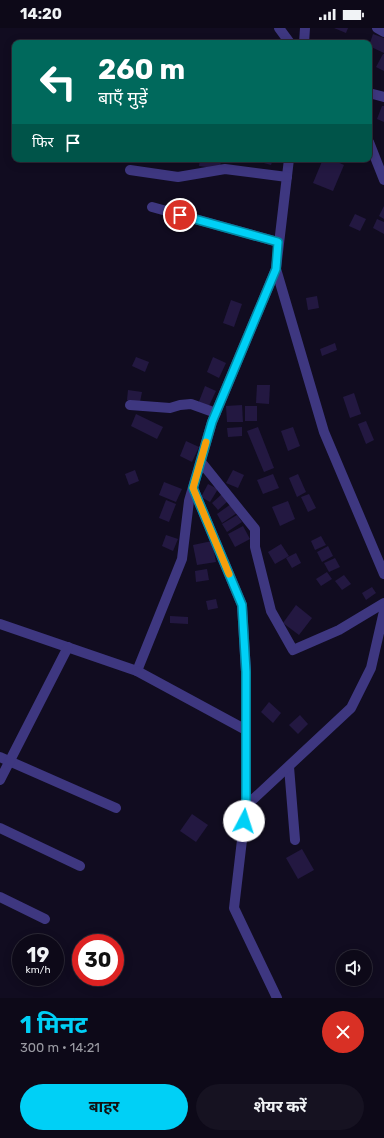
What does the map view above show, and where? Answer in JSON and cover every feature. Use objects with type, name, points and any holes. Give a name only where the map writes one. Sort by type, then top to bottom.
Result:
[{"type":"street","points":[[279,28],[288,40]]},
{"type":"street","points":[[304,40],[305,28]]},
{"type":"street","points":[[372,94],[384,97]]},
{"type":"street","points":[[372,150],[384,180]]},
{"type":"street","points":[[137,671],[182,560],[189,501],[216,413],[276,269],[289,162]]},
{"type":"street","points":[[130,170],[178,176],[225,169],[287,177]]},
{"type":"street","points":[[152,207],[278,242]]},
{"type":"street","points":[[276,269],[324,432],[384,574]]},
{"type":"street","points":[[130,405],[170,408],[190,404],[216,413]]},
{"type":"street","points":[[201,462],[255,529],[254,546],[271,611],[293,650],[339,630],[384,603]]},
{"type":"street","points":[[193,488],[242,605],[246,672],[246,806],[234,908],[277,998]]},
{"type":"street","points":[[246,806],[351,708],[371,668],[384,611]]},
{"type":"street","points":[[0,624],[137,671],[246,730]]},
{"type":"street","points":[[0,780],[68,647]]},
{"type":"street","points":[[0,757],[116,808]]},
{"type":"street","points":[[289,767],[295,840]]},
{"type":"street","points":[[0,828],[80,866]]},
{"type":"street","points":[[0,897],[45,918]]},
{"type":"building","points":[[334,28],[348,28],[346,33]]},
{"type":"building","points":[[373,34],[384,38],[384,53],[372,47],[371,40]]},
{"type":"building","points":[[384,54],[384,71],[376,67]]},
{"type":"building","points":[[382,106],[384,106],[384,122],[377,119]]},
{"type":"building","points":[[200,162],[221,162],[220,169],[199,166]]},
{"type":"building","points":[[260,162],[272,162],[271,165]]},
{"type":"building","points":[[322,162],[338,162],[344,165],[333,191],[313,183]]},
{"type":"building","points":[[384,206],[384,219],[379,216]]},
{"type":"building","points":[[355,214],[366,219],[360,231],[349,226]]},
{"type":"building","points":[[377,219],[384,222],[384,234],[373,228]]},
{"type":"building","points":[[317,296],[319,308],[308,310],[306,298]]},
{"type":"building","points":[[231,300],[242,304],[234,327],[223,323]]},
{"type":"building","points":[[335,343],[337,350],[322,356],[320,349]]},
{"type":"building","points":[[136,357],[149,362],[145,372],[132,366]]},
{"type":"building","points":[[213,357],[226,363],[219,378],[207,372]]},
{"type":"building","points":[[257,385],[270,385],[269,404],[256,403]]},
{"type":"building","points":[[205,386],[216,391],[208,408],[198,404]]},
{"type":"building","points":[[128,390],[142,392],[140,402],[127,400]]},
{"type":"building","points":[[354,393],[361,414],[350,418],[343,397]]},
{"type":"building","points":[[242,405],[243,422],[227,422],[226,406]]},
{"type":"building","points":[[245,406],[257,406],[257,421],[245,421]]},
{"type":"building","points":[[136,414],[163,427],[157,439],[131,426]]},
{"type":"building","points":[[366,421],[374,440],[366,444],[358,424]]},
{"type":"building","points":[[242,427],[242,436],[228,437],[227,428]]},
{"type":"building","points":[[258,427],[274,468],[264,472],[247,431]]},
{"type":"building","points":[[293,427],[300,446],[288,451],[281,431]]},
{"type":"building","points":[[186,441],[199,447],[192,462],[180,456]]},
{"type":"building","points":[[135,470],[139,481],[129,485],[125,474]]},
{"type":"building","points":[[233,470],[244,475],[238,488],[226,483]]},
{"type":"building","points":[[273,474],[279,488],[263,494],[257,480]]},
{"type":"building","points":[[298,474],[306,492],[297,497],[289,478]]},
{"type":"building","points":[[164,482],[182,489],[176,502],[159,495]]},
{"type":"building","points":[[208,484],[218,489],[210,502],[201,497]]},
{"type":"building","points":[[222,494],[228,501],[218,510],[212,503]]},
{"type":"building","points":[[309,494],[316,508],[308,512],[301,497]]},
{"type":"building","points":[[166,500],[176,504],[169,522],[159,518]]},
{"type":"building","points":[[288,501],[295,519],[280,526],[272,507]]},
{"type":"building","points":[[231,504],[237,513],[222,523],[217,514]]},
{"type":"building","points":[[237,515],[242,522],[227,532],[222,524]]},
{"type":"building","points":[[243,526],[250,539],[235,547],[228,534]]},
{"type":"building","points":[[166,535],[178,539],[173,551],[162,546]]},
{"type":"building","points":[[321,536],[326,545],[315,550],[311,541]]},
{"type":"building","points":[[212,541],[216,562],[197,565],[193,545]]},
{"type":"building","points":[[281,544],[289,556],[275,564],[268,552]]},
{"type":"building","points":[[328,546],[333,556],[322,562],[317,552]]},
{"type":"building","points":[[296,553],[301,563],[292,568],[286,558]]},
{"type":"building","points":[[335,558],[340,567],[329,572],[324,563]]},
{"type":"building","points":[[207,569],[209,580],[196,582],[195,571]]},
{"type":"building","points":[[327,572],[332,579],[321,586],[316,579]]},
{"type":"building","points":[[344,575],[351,584],[342,590],[335,581]]},
{"type":"building","points":[[372,587],[376,593],[366,600],[362,593]]},
{"type":"building","points":[[216,599],[218,608],[208,610],[206,601]]},
{"type":"building","points":[[296,605],[312,618],[299,635],[283,623]]},
{"type":"building","points":[[170,616],[188,617],[188,624],[170,623]]},
{"type":"building","points":[[269,702],[281,713],[273,723],[261,712]]},
{"type":"building","points":[[300,715],[308,724],[298,734],[289,725]]},
{"type":"building","points":[[192,814],[208,825],[196,842],[180,831]]},
{"type":"building","points":[[302,849],[314,870],[298,879],[286,858]]},
{"type":"slow traffic","points":[[206,442],[193,488],[229,574]]},
{"type":"route","points":[[180,215],[278,242],[276,269],[212,422],[193,488],[242,605],[246,672],[246,806],[244,821]]}]
